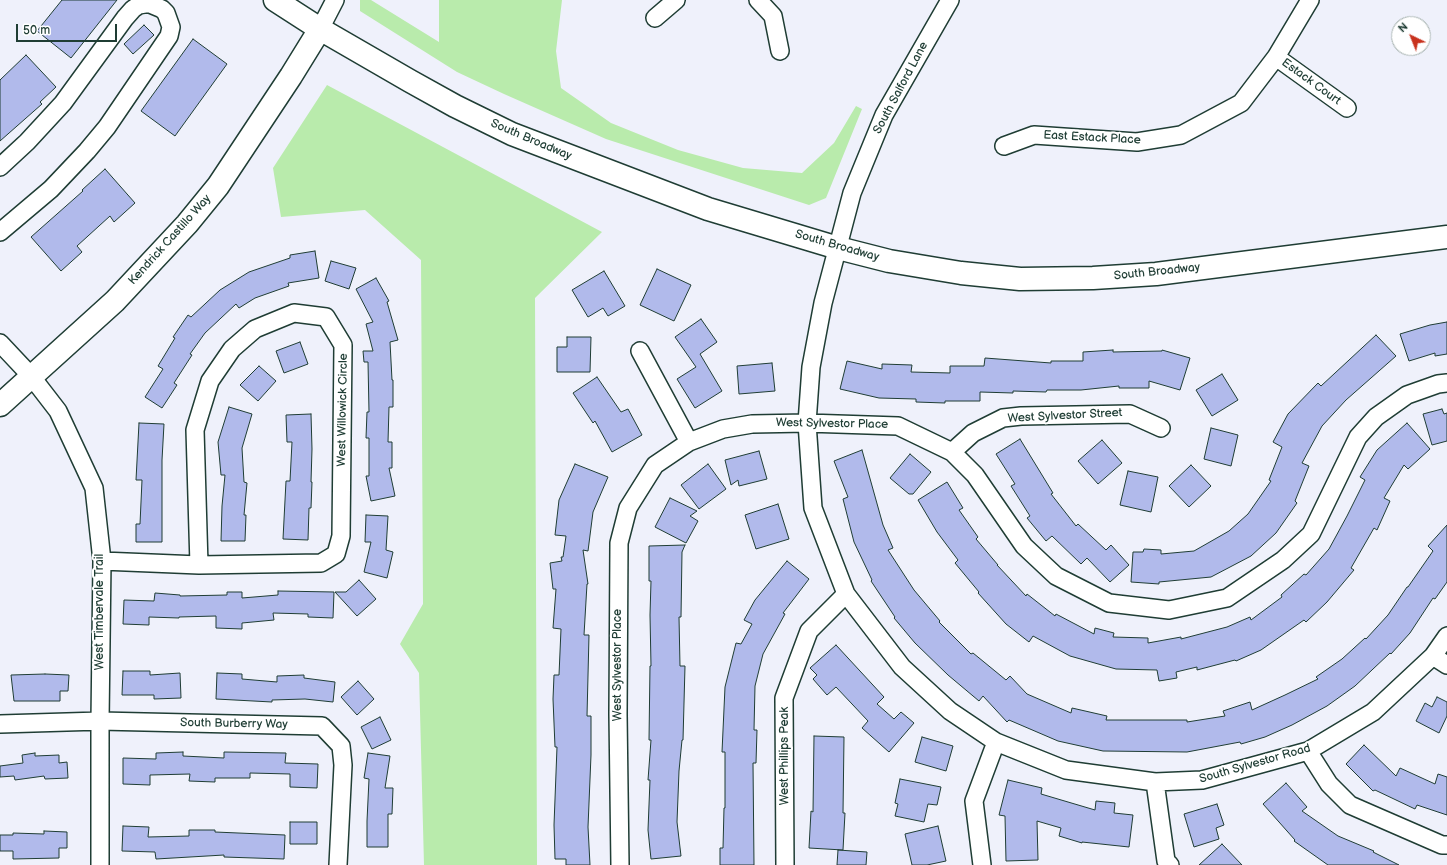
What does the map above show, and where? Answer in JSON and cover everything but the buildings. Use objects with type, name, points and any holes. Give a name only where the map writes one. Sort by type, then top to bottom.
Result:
[{"type":"main road","name":"South Broadway","points":[[275,0],[410,81],[455,106],[512,134],[708,209],[838,248],[889,261],[961,273],[1020,279],[1093,278],[1156,274],[1447,237]]},
{"type":"main road","name":"Kendrick Castillo Way","points":[[0,405],[115,301],[187,224],[218,186],[291,76],[320,28]]},
{"type":"street","points":[[320,28],[335,0]]},
{"type":"street","points":[[655,18],[676,0]]},
{"type":"street","points":[[758,0],[773,16],[780,51]]},
{"type":"street","name":"South Salford Lane","points":[[838,248],[852,193],[884,114],[950,0]]},
{"type":"street","name":"East Estack Place","points":[[1004,146],[1034,135],[1137,142],[1181,135],[1241,103],[1276,57],[1310,0]]},
{"type":"street","points":[[0,167],[27,142],[63,103],[133,9],[139,5],[150,4],[162,9],[166,13],[171,27],[169,36],[107,127],[87,151],[50,189],[0,232]]},
{"type":"street","name":"Estack Court","points":[[1276,57],[1347,108]]},
{"type":"street","name":"South Sylvestor Road","points":[[838,248],[822,310],[812,368],[807,423],[813,508],[846,594],[902,667],[950,711],[996,742],[1066,770],[1155,782],[1202,780],[1308,751],[1373,712],[1440,660],[1447,636]]},
{"type":"street","name":"West Willowick Circle","points":[[102,561],[199,565],[321,563],[336,554],[341,536],[344,345],[326,317],[294,313],[255,329],[232,349],[210,381],[195,430],[199,565]]},
{"type":"street","name":"West Timbervale Trail","points":[[0,343],[31,376],[58,411],[94,488],[102,561],[100,865]]},
{"type":"street","points":[[640,351],[689,442]]},
{"type":"street","name":"West Sylvestor Place","points":[[620,865],[618,714],[619,543],[628,508],[655,465],[689,442],[724,429],[752,424],[807,423],[898,426],[952,452],[975,474],[1024,546],[1056,576],[1109,603],[1169,610],[1227,598],[1283,560],[1311,534],[1358,437],[1376,417],[1407,395],[1438,384],[1447,383]]},
{"type":"street","name":"West Sylvestor Street","points":[[952,452],[973,433],[1003,418],[1021,416],[1130,414],[1161,428]]},
{"type":"street","name":"West Phillips Peak","points":[[785,865],[784,698],[809,631],[846,594]]},
{"type":"street","name":"South Burberry Way","points":[[0,724],[100,720],[322,726],[341,746],[343,765],[338,865]]},
{"type":"street","points":[[982,865],[974,801],[996,742]]},
{"type":"street","points":[[1308,751],[1329,784],[1350,805],[1447,846]]},
{"type":"street","points":[[1155,782],[1166,861],[1170,865]]},
{"type":"green space","points":[[360,0],[371,0],[439,42],[439,0],[562,0],[556,51],[561,88],[611,123],[678,150],[743,168],[802,173],[834,143],[856,106],[862,109],[826,198],[809,205],[606,139],[504,94],[457,72],[360,11]]},
{"type":"green space","points":[[327,85],[602,232],[535,298],[537,865],[424,865],[419,673],[400,644],[423,604],[421,260],[365,210],[281,217],[273,168]]}]
